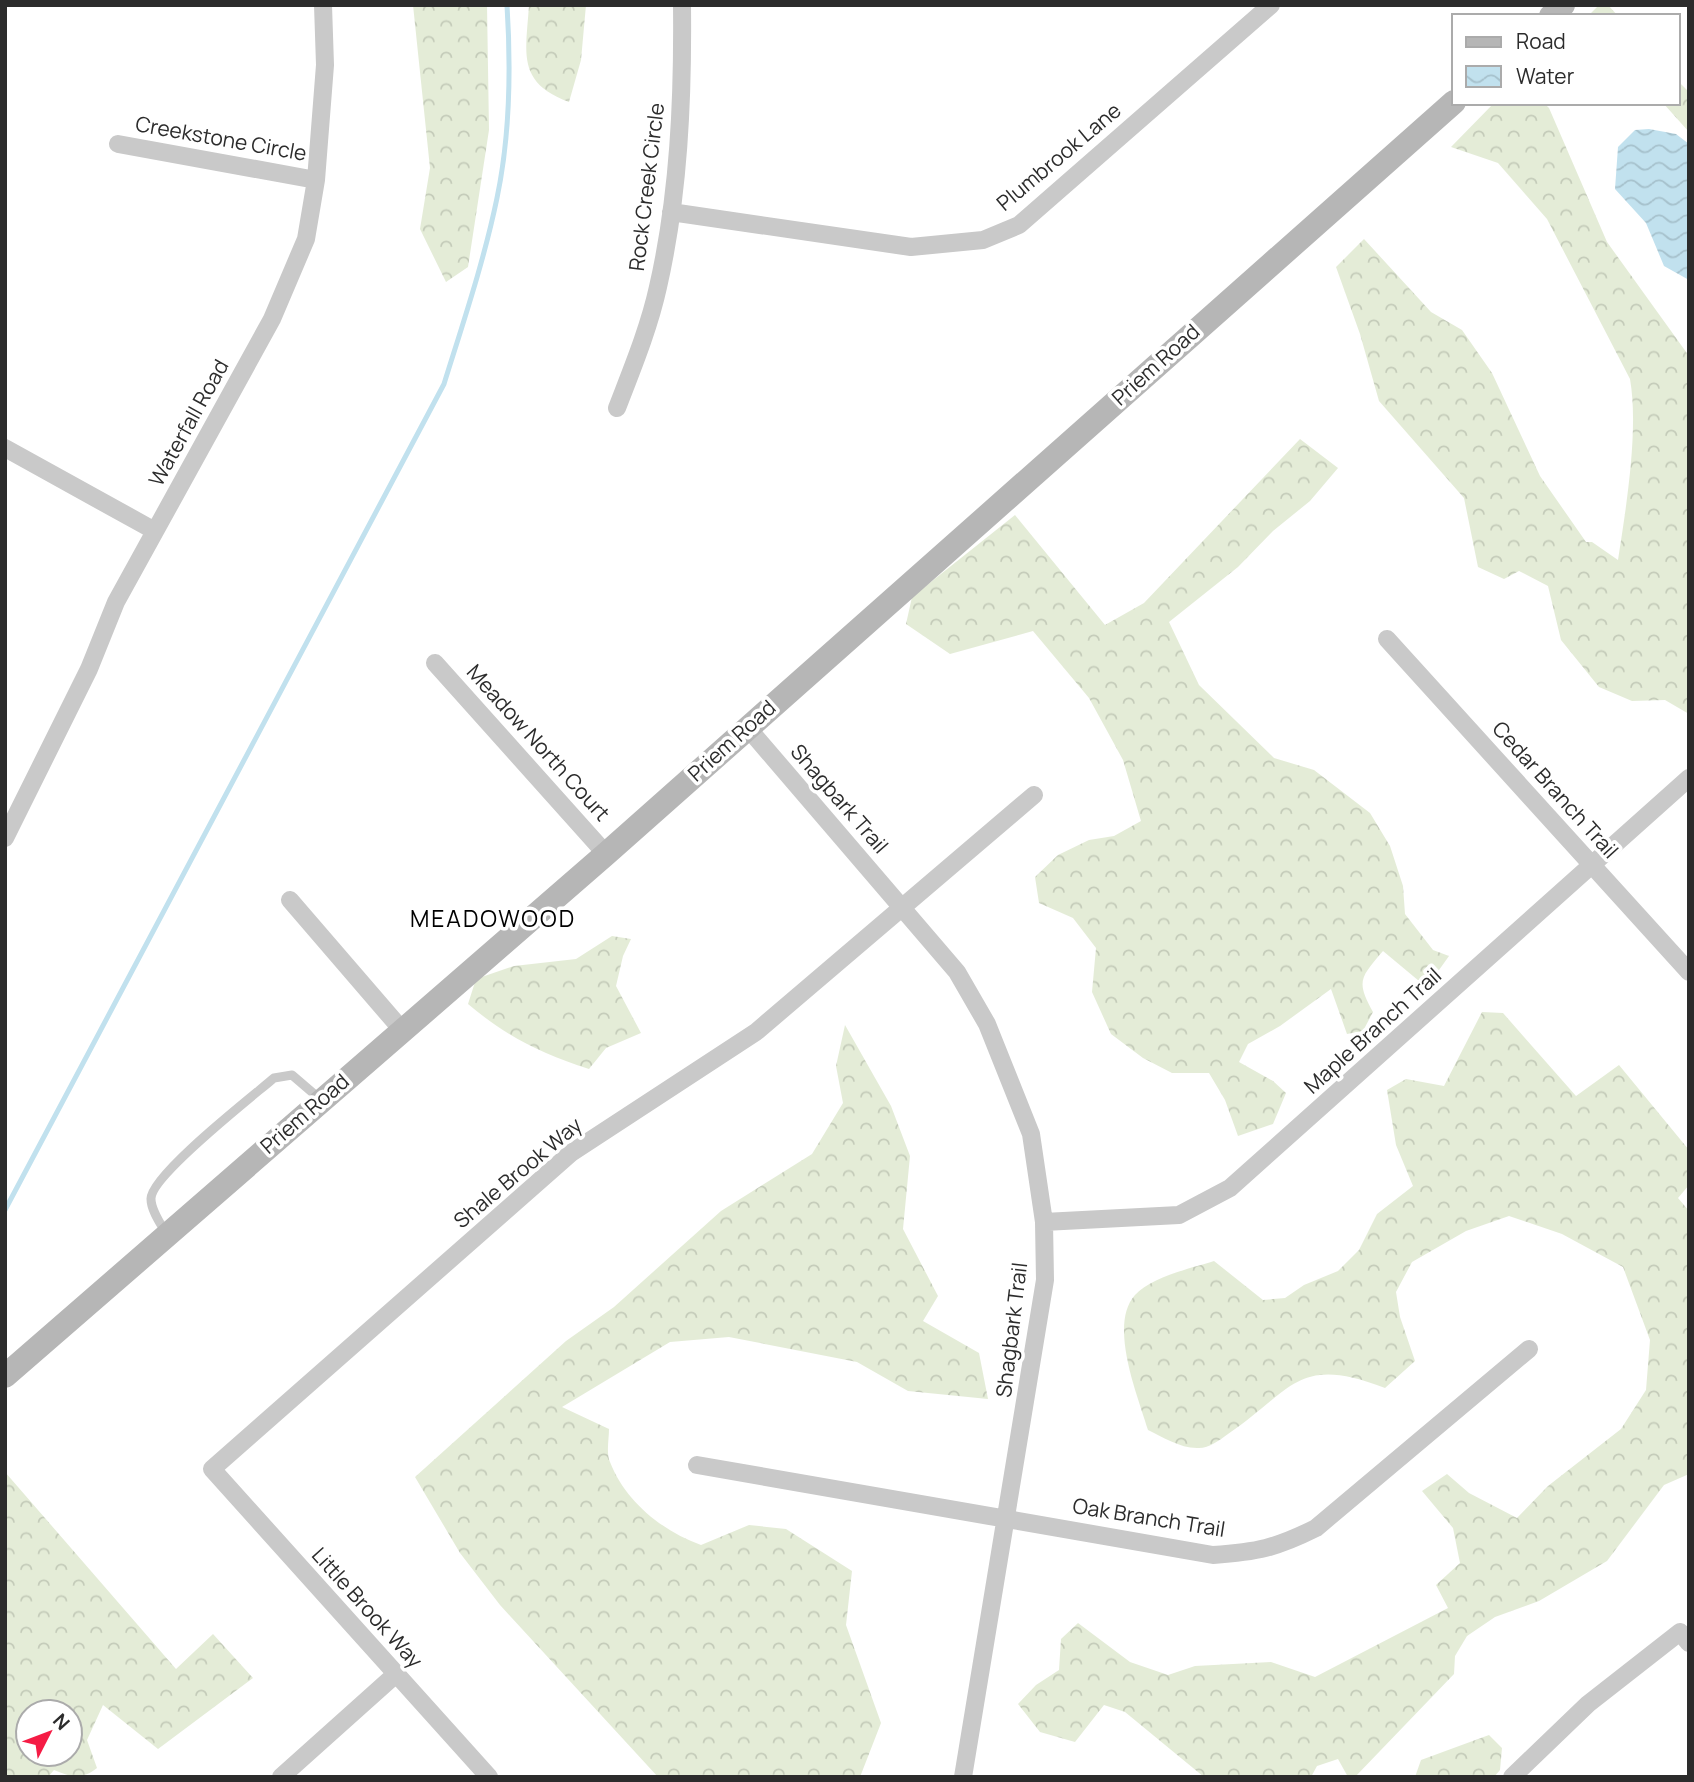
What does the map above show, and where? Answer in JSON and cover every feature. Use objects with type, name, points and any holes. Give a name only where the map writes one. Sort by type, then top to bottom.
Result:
[{"type":"street","name":"Waterfall Road","points":[[5,838],[89,669],[116,602],[272,319],[306,239],[316,180],[325,65],[323,5]]},
{"type":"street","name":"Rock Creek Circle","points":[[617,408],[658,288],[671,212],[679,128],[682,5]]},
{"type":"street","name":"Plumbrook Lane","points":[[671,212],[912,247],[983,240],[1019,225],[1271,5]]},
{"type":"street","name":"Priem Road","points":[[5,1376],[606,854],[1452,104]]},
{"type":"street","name":"Creekstone Circle","points":[[118,144],[316,180]]},
{"type":"street","points":[[5,448],[155,531]]},
{"type":"street","name":"Cedar Branch Trail","points":[[1387,639],[1689,972]]},
{"type":"street","name":"Meadow North Court","points":[[435,663],[606,854]]},
{"type":"street","name":"Shagbark Trail","points":[[747,727],[957,972],[987,1024],[1031,1134],[1044,1222],[1045,1280],[963,1777]]},
{"type":"street","name":"Maple Branch Trail","points":[[1044,1222],[1179,1215],[1230,1188],[1689,778]]},
{"type":"street","name":"Shale Brook Way","points":[[212,1469],[571,1153],[756,1032],[1034,795]]},
{"type":"street","points":[[290,900],[402,1030]]},
{"type":"street","name":"Oak Branch Trail","points":[[697,1465],[1213,1555],[1280,1546],[1316,1528],[1529,1349]]},
{"type":"street","name":"Little Brook Way","points":[[212,1469],[489,1777]]},
{"type":"street","points":[[1512,1777],[1588,1704],[1680,1632],[1689,1643]]},
{"type":"street","points":[[281,1777],[396,1674]]},
{"type":"lane","points":[[167,1235],[150,1200],[152,1189],[159,1179],[274,1077],[283,1074],[300,1079],[321,1100]]},
{"type":"green space","points":[[413,5],[487,5],[489,130],[468,267],[446,282],[420,229],[430,168]]},
{"type":"green space","points":[[529,5],[586,5],[581,60],[569,102],[552,94],[532,75],[526,52]]},
{"type":"green space","points":[[1599,5],[1608,5],[1616,14],[1590,14]]},
{"type":"green space","points":[[1680,83],[1689,92],[1689,132],[1665,105],[1680,105]]},
{"type":"green space","points":[[1492,105],[1546,105],[1607,242],[1689,356],[1689,714],[1665,700],[1632,701],[1599,687],[1561,640],[1548,586],[1519,571],[1504,579],[1478,567],[1464,498],[1379,401],[1360,334],[1336,267],[1364,239],[1431,312],[1462,330],[1492,373],[1540,476],[1586,542],[1592,542],[1618,560],[1632,445],[1630,379],[1547,219],[1498,163],[1451,147]]},
{"type":"green space","points":[[1300,439],[1338,468],[1310,501],[1273,531],[1238,567],[1169,622],[1199,685],[1274,758],[1314,770],[1370,813],[1390,846],[1403,886],[1405,914],[1433,950],[1449,956],[1439,970],[1419,981],[1383,951],[1363,980],[1364,993],[1373,1012],[1363,1031],[1347,1034],[1331,989],[1280,1026],[1248,1044],[1239,1062],[1273,1081],[1286,1093],[1273,1124],[1238,1136],[1225,1100],[1209,1073],[1172,1073],[1143,1058],[1111,1034],[1092,992],[1096,948],[1073,918],[1039,903],[1035,877],[1058,855],[1089,840],[1114,836],[1141,821],[1123,760],[1089,698],[1033,631],[950,654],[906,624],[912,597],[1015,515],[1105,625],[1144,603]]},
{"type":"green space","points":[[612,936],[631,939],[623,956],[616,986],[641,1033],[606,1048],[589,1069],[525,1043],[468,1004],[476,979],[514,966],[576,959]]},
{"type":"green space","points":[[1482,1012],[1503,1013],[1576,1096],[1619,1065],[1689,1150],[1689,1185],[1678,1198],[1689,1211],[1689,1474],[1664,1485],[1607,1561],[1539,1601],[1495,1617],[1467,1636],[1455,1656],[1454,1674],[1355,1777],[1348,1777],[1338,1759],[1317,1766],[1311,1777],[1204,1777],[1125,1712],[1104,1705],[1075,1742],[1040,1732],[1018,1704],[1036,1685],[1059,1670],[1061,1639],[1078,1623],[1130,1662],[1168,1675],[1195,1666],[1271,1662],[1315,1677],[1448,1608],[1436,1585],[1460,1563],[1453,1528],[1422,1491],[1447,1474],[1469,1493],[1517,1518],[1548,1486],[1621,1429],[1646,1390],[1650,1340],[1623,1267],[1562,1234],[1509,1216],[1466,1231],[1412,1262],[1396,1292],[1400,1317],[1415,1361],[1385,1388],[1356,1378],[1314,1376],[1283,1391],[1222,1439],[1203,1448],[1179,1445],[1148,1430],[1132,1380],[1125,1342],[1127,1308],[1135,1295],[1161,1278],[1214,1261],[1263,1300],[1285,1298],[1304,1285],[1338,1271],[1359,1250],[1377,1214],[1413,1186],[1396,1145],[1387,1090],[1406,1079],[1444,1086]]},
{"type":"green space","points":[[845,1025],[891,1106],[910,1156],[903,1229],[938,1296],[923,1321],[979,1353],[988,1399],[908,1391],[857,1362],[729,1337],[670,1342],[562,1407],[609,1429],[608,1454],[617,1476],[635,1502],[672,1532],[701,1545],[749,1525],[786,1529],[852,1571],[846,1625],[881,1723],[860,1777],[658,1777],[500,1605],[460,1553],[415,1477],[566,1341],[614,1307],[721,1211],[812,1154],[843,1103],[836,1066]]},
{"type":"green space","points":[[5,1472],[176,1669],[213,1634],[253,1678],[158,1749],[103,1705],[87,1740],[97,1768],[81,1776],[71,1776],[54,1770],[48,1777],[5,1777]]},
{"type":"green space","points":[[1489,1735],[1502,1748],[1500,1770],[1494,1777],[1415,1777],[1421,1760]]},
{"type":"water","points":[[1649,129],[1676,134],[1689,144],[1689,280],[1664,266],[1646,223],[1615,189],[1618,147],[1635,130]]},
{"type":"waterway","points":[[5,1210],[444,384],[480,268],[492,222],[505,151],[509,53],[507,5]]},
{"type":"district","name":"MEADOWOOD","points":[[493,919]]}]
